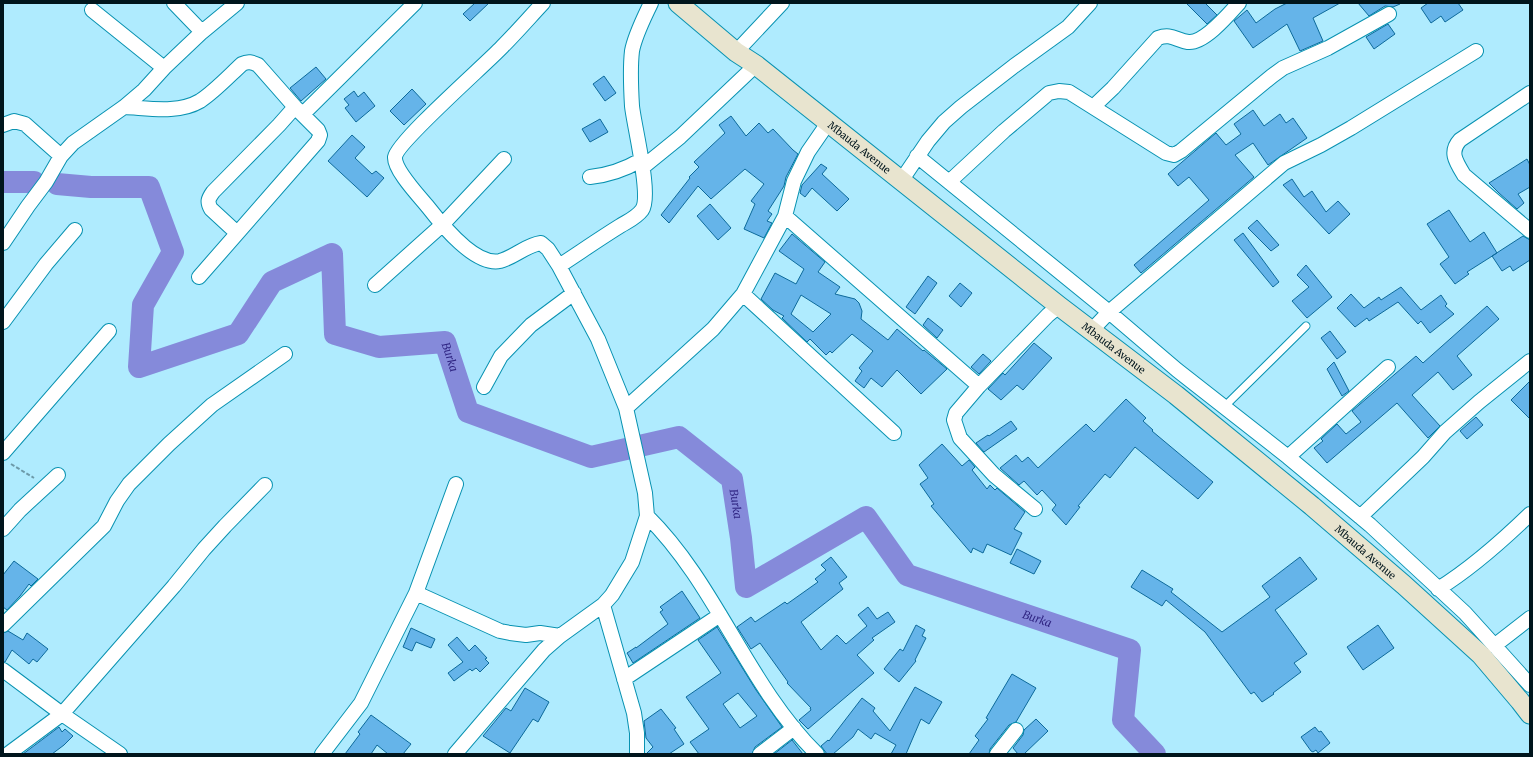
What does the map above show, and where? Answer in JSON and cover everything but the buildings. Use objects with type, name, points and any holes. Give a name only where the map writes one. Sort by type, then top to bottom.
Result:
[{"type":"street","points":[[174,3],[202,32]]},
{"type":"street","points":[[3,243],[46,182],[61,156],[73,143],[124,107],[144,90],[164,68],[202,32],[237,3]]},
{"type":"street","points":[[237,232],[211,209],[208,198],[415,3]]},
{"type":"street","points":[[455,754],[532,664],[560,636],[603,605],[619,585],[632,562],[647,516],[645,493],[626,408],[598,339],[559,266],[548,249],[542,243],[533,244],[514,256],[500,261],[488,260],[479,256],[442,225],[400,172],[395,161],[395,156],[398,150],[417,129],[502,48],[543,3]]},
{"type":"street","points":[[559,266],[624,223],[636,217],[643,209],[645,198],[642,163],[632,106],[632,51],[651,3]]},
{"type":"street","name":"Mbauda Avenue","points":[[678,3],[736,52],[756,66],[1091,331],[1176,395],[1312,506],[1404,585],[1481,655],[1527,702]]},
{"type":"street","points":[[736,52],[782,3]]},
{"type":"street","points":[[901,180],[917,156],[944,122],[1014,66],[1068,27],[1090,3]]},
{"type":"street","points":[[1093,107],[1113,88],[1158,38],[1166,35],[1190,42],[1198,39],[1216,27],[1239,3]]},
{"type":"street","points":[[92,10],[164,68]]},
{"type":"street","points":[[949,182],[1004,131],[1049,94],[1059,91],[1069,92],[1166,153],[1174,155],[1181,151],[1283,68],[1328,48],[1389,14]]},
{"type":"street","points":[[1091,331],[1109,312],[1284,163],[1322,145],[1476,51]]},
{"type":"street","points":[[124,107],[174,108],[192,105],[201,100],[242,64],[251,62],[258,65],[318,130],[320,135],[318,141],[199,277]]},
{"type":"street","points":[[590,177],[616,173],[642,163],[680,137],[756,66]]},
{"type":"street","points":[[1530,93],[1460,140],[1455,146],[1454,153],[1457,163],[1464,175],[1530,231]]},
{"type":"street","points":[[3,124],[14,120],[25,124],[61,156]]},
{"type":"street","points":[[626,408],[713,329],[743,294],[786,216],[794,181],[808,152],[828,123]]},
{"type":"street","points":[[917,156],[1109,312],[1177,370],[1288,457],[1360,517],[1465,613],[1530,685]]},
{"type":"street","points":[[375,285],[442,225],[504,159]]},
{"type":"street","points":[[786,216],[978,386]]},
{"type":"street","points":[[3,322],[46,264],[75,230]]},
{"type":"street","points":[[484,387],[501,356],[531,325],[574,293]]},
{"type":"street","points":[[743,294],[894,433]]},
{"type":"street","points":[[1035,509],[994,475],[960,438],[954,420],[956,413],[978,386],[1048,315],[1059,306]]},
{"type":"street","points":[[6,458],[109,331]]},
{"type":"street","points":[[3,625],[104,526],[117,501],[129,484],[169,444],[212,405],[285,354]]},
{"type":"street","points":[[1360,517],[1423,457],[1445,432],[1479,402],[1530,361]]},
{"type":"street","points":[[1288,457],[1388,367]]},
{"type":"street","points":[[3,529],[44,486],[58,475]]},
{"type":"street","points":[[322,754],[361,703],[416,593],[456,484]]},
{"type":"street","points":[[8,754],[62,714],[174,586],[209,543],[265,485]]},
{"type":"street","points":[[1438,589],[1455,579],[1477,562],[1501,542],[1530,514]]},
{"type":"street","points":[[647,516],[664,532],[687,564],[772,699],[794,728],[817,754]]},
{"type":"street","points":[[416,593],[500,631],[510,634],[526,635],[540,633],[560,636]]},
{"type":"street","points":[[603,605],[634,713],[637,733],[637,754]]},
{"type":"street","points":[[624,679],[720,615]]},
{"type":"street","points":[[1494,646],[1530,618]]},
{"type":"street","points":[[3,670],[62,714],[120,754]]},
{"type":"street","points":[[760,754],[794,728]]},
{"type":"street","points":[[997,754],[1016,730]]},
{"type":"lane","points":[[1224,407],[1306,326]]},
{"type":"path","points":[[6,458],[44,486]]},
{"type":"waterway","points":[[3,182],[34,182]]},
{"type":"waterway","name":"Burka","points":[[57,184],[91,187],[149,187],[173,252],[143,305],[139,367],[238,334],[272,282],[332,254],[335,334],[379,347],[445,342],[468,412],[591,457],[679,437],[732,479],[741,538],[746,587],[866,517],[907,575],[1130,650],[1123,720],[1155,754]]}]
